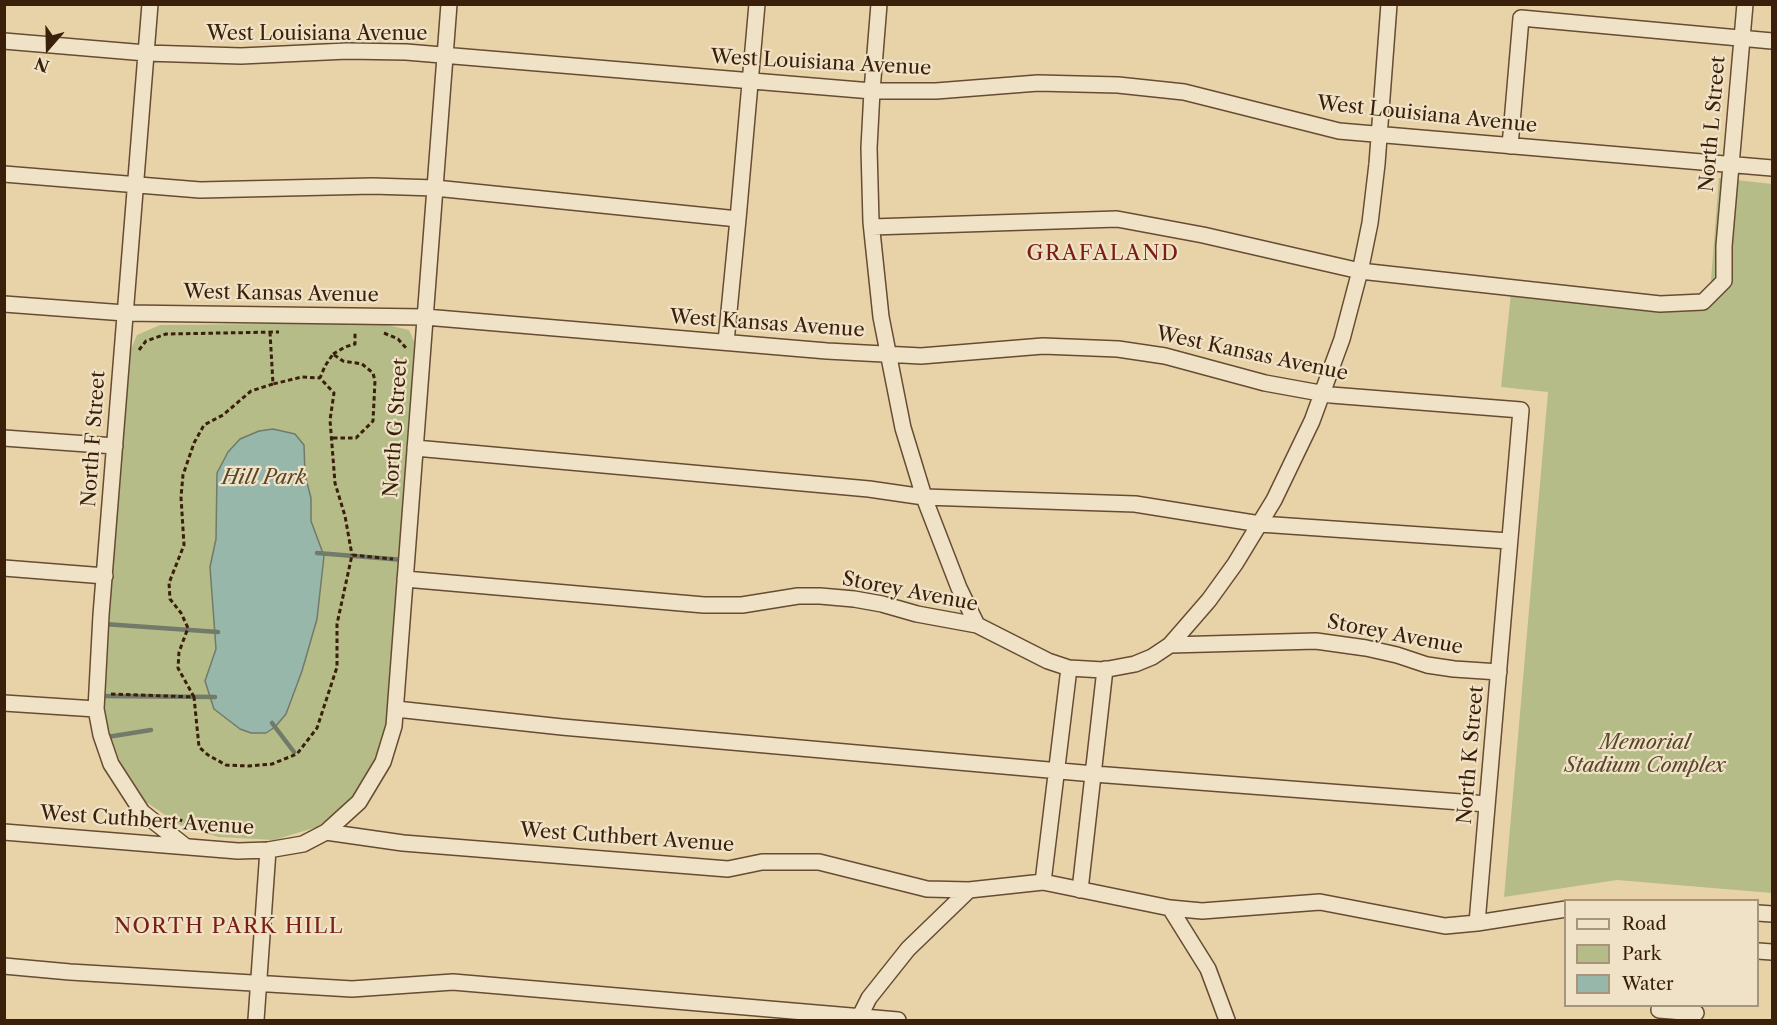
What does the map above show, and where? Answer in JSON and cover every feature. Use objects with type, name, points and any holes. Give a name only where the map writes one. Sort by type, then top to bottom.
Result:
[{"type":"street","name":"North F Street","points":[[150,4],[105,576],[106,693],[96,709],[101,735],[111,764],[142,812],[185,846]]},
{"type":"street","name":"North G Street","points":[[326,832],[359,802],[376,776],[391,740],[396,709],[405,579],[401,559],[415,448],[449,4]]},
{"type":"street","points":[[726,342],[758,4]]},
{"type":"street","points":[[879,4],[869,148],[872,227],[881,316],[903,428],[924,497],[959,588],[977,625]]},
{"type":"street","points":[[1170,645],[1209,600],[1260,524],[1294,461],[1342,339],[1360,271],[1372,208],[1389,4]]},
{"type":"street","name":"North L Street","points":[[872,227],[1117,219],[1203,235],[1360,271],[1660,304],[1703,302],[1724,281],[1724,246],[1744,4]]},
{"type":"street","points":[[1510,146],[1522,11],[1773,41]]},
{"type":"street","name":"West Louisiana Avenue","points":[[4,41],[146,53],[240,56],[362,51],[445,55],[872,91],[936,91],[1038,83],[1118,85],[1184,92],[1339,131],[1773,168]]},
{"type":"street","points":[[4,174],[200,190],[373,186],[435,188],[738,219]]},
{"type":"street","name":"West Kansas Avenue","points":[[4,304],[125,313],[269,315],[355,323],[425,317],[888,354],[943,356],[1043,346],[1118,349],[1165,356],[1266,383],[1322,394],[1521,410]]},
{"type":"street","name":"North K Street","points":[[1477,923],[1521,410]]},
{"type":"street","points":[[4,438],[115,446]]},
{"type":"street","points":[[415,448],[869,489],[924,497],[1135,504],[1260,524],[1509,541]]},
{"type":"street","points":[[4,568],[105,576]]},
{"type":"street","name":"Storey Avenue","points":[[405,579],[704,605],[742,605],[798,596],[820,596],[882,604],[917,614],[977,625],[1031,653],[1070,668],[1105,669],[1136,664],[1170,645],[1316,641],[1366,648],[1454,669],[1499,672]]},
{"type":"street","points":[[1043,882],[1070,668]]},
{"type":"street","points":[[1080,890],[1105,669]]},
{"type":"street","points":[[4,703],[96,709]]},
{"type":"street","points":[[396,709],[597,730],[1094,774],[1488,804]]},
{"type":"street","name":"West Cuthbert Avenue","points":[[4,832],[238,851],[268,850],[303,844],[326,832],[403,843],[728,868],[762,862],[819,862],[927,889],[969,890],[1043,882],[1170,908],[1202,911],[1320,902],[1445,926],[1564,909]]},
{"type":"street","points":[[256,1020],[268,850]]},
{"type":"street","points":[[859,1019],[869,998],[908,949],[969,890]]},
{"type":"street","points":[[1170,908],[1208,969],[1227,1020]]},
{"type":"street","points":[[4,966],[352,989],[453,982],[859,1019],[898,1020]]},
{"type":"street","points":[[1659,1012],[1696,1013]]},
{"type":"path","points":[[269,315],[273,384]]},
{"type":"path","points":[[347,330],[355,323]]},
{"type":"path","points":[[320,378],[333,354],[355,344],[355,323]]},
{"type":"path","points":[[138,352],[146,341],[166,334],[286,332]]},
{"type":"path","points":[[381,332],[398,339],[410,353],[413,359],[412,365],[422,366]]},
{"type":"path","points":[[333,354],[344,361],[362,364],[372,373],[375,381],[373,421],[356,438],[333,438]]},
{"type":"path","points":[[302,377],[320,378],[334,393],[330,420],[335,483],[345,516],[352,555],[337,624],[337,667],[317,728],[297,754],[272,764],[226,765],[199,747],[194,697],[178,668],[179,652],[189,628],[170,599],[169,583],[184,545],[181,497],[183,475],[194,442],[204,425],[223,415],[251,391],[273,384],[302,377]]},
{"type":"path","points":[[352,555],[401,559]]},
{"type":"path","points":[[106,693],[194,697]]},
{"type":"path","points":[[170,814],[196,828],[213,833]]},
{"type":"green space","name":"Memorial Stadium Complex","points":[[1719,178],[1772,184],[1772,893],[1617,880],[1504,897],[1548,392],[1501,387],[1511,293],[1709,306]]},
{"type":"green space","name":"Hill Park","points":[[379,323],[409,330],[422,359],[385,741],[356,796],[317,827],[274,840],[218,837],[180,825],[146,802],[121,764],[106,723],[102,696],[126,361],[137,335],[160,325]]},
{"type":"water","points":[[273,429],[295,434],[304,445],[305,475],[311,498],[311,521],[324,556],[317,619],[302,671],[286,714],[275,727],[266,733],[251,733],[240,729],[214,709],[205,681],[216,649],[210,567],[216,539],[217,473],[228,452],[240,439],[259,431]]},
{"type":"waterway","points":[[317,553],[404,560]]},
{"type":"waterway","points":[[104,624],[218,632]]},
{"type":"waterway","points":[[100,696],[215,697]]},
{"type":"waterway","points":[[272,723],[294,752]]},
{"type":"waterway","points":[[107,737],[151,730]]},
{"type":"district","name":"GRAFALAND","points":[[1103,254]]},
{"type":"district","name":"NORTH PARK HILL","points":[[229,927]]}]
